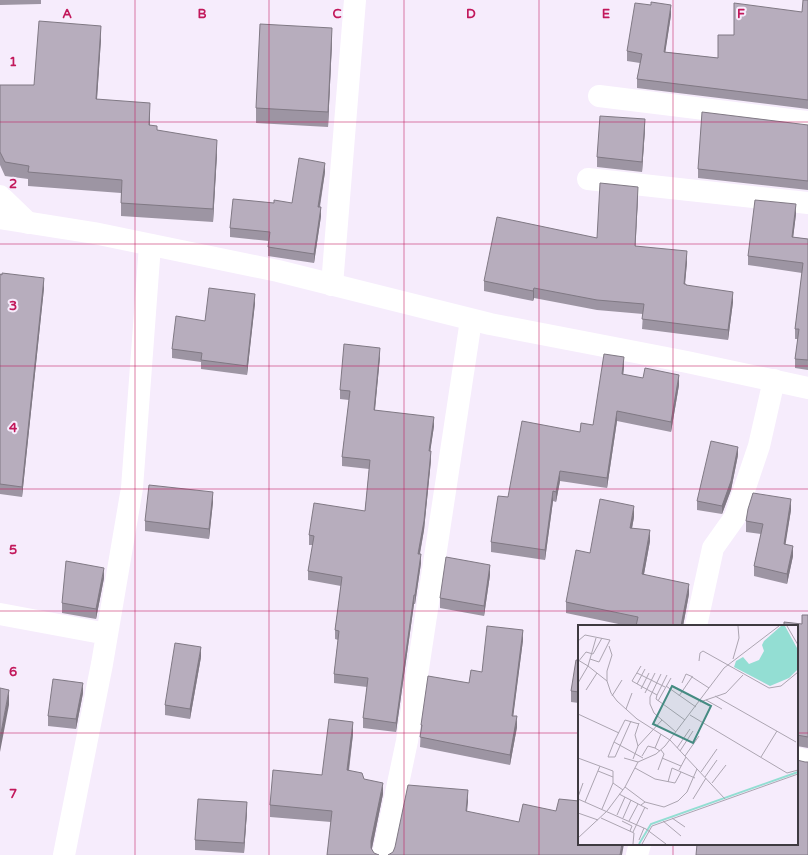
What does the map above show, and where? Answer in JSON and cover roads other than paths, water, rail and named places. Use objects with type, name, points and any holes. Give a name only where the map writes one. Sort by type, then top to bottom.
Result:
[{"type":"street","points":[[332,285],[356,0]]},
{"type":"street","points":[[599,96],[808,122]]},
{"type":"street","points":[[588,179],[808,203]]},
{"type":"street","points":[[0,196],[28,223]]},
{"type":"street","points":[[0,218],[94,233],[278,271],[471,320],[687,362],[808,388]]},
{"type":"street","points":[[64,855],[107,634],[132,488],[150,245]]},
{"type":"street","points":[[383,855],[407,741],[471,320]]},
{"type":"street","points":[[696,625],[713,548],[735,517],[759,446],[774,380]]},
{"type":"street","points":[[0,614],[107,634]]},
{"type":"street","points":[[798,758],[808,761]]},
{"type":"street","points":[[637,855],[640,845]]}]
